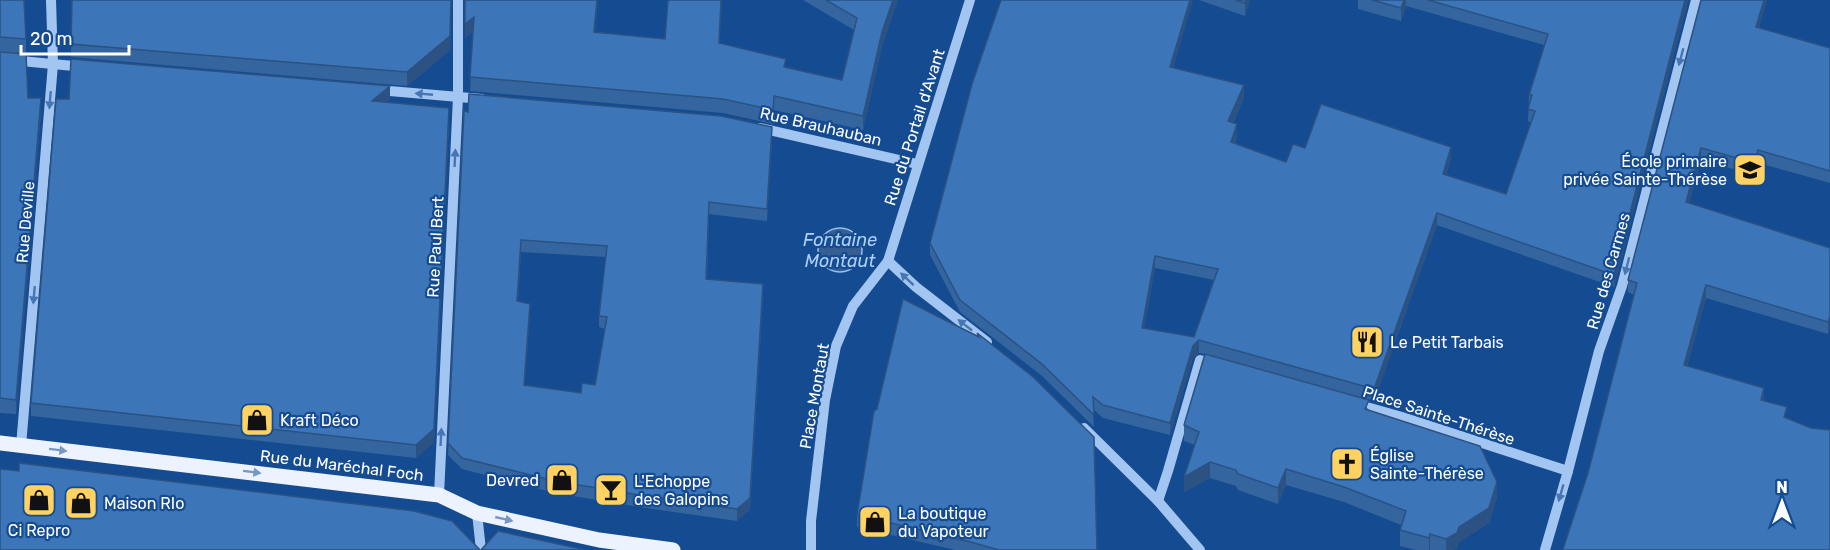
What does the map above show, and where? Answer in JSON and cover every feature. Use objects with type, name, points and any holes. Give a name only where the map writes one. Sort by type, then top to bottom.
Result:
[{"type":"main road","name":"Rue du Maréchal Foch","points":[[0,443],[439,495],[477,513],[599,540],[673,550]]},
{"type":"street","name":"Rue Deville","points":[[21,446],[53,64],[51,0]]},
{"type":"street","name":"Rue Paul Bert","points":[[439,495],[458,97],[458,0]]},
{"type":"street","name":"Rue du Portail d'Avant","points":[[888,261],[970,0]]},
{"type":"street","name":"Rue des Carmes","points":[[1545,550],[1599,351],[1622,286],[1696,0]]},
{"type":"street","points":[[0,59],[101,68]]},
{"type":"street","points":[[362,89],[492,100]]},
{"type":"street","name":"Rue Brauhauban","points":[[754,127],[917,164]]},
{"type":"street","points":[[888,261],[916,287],[992,346]]},
{"type":"street","name":"Place Montaut","points":[[811,550],[811,521],[825,400],[836,346],[852,306],[888,261]]},
{"type":"street","points":[[1158,501],[1200,360],[1223,366]]},
{"type":"street","name":"Place Sainte-Thérèse","points":[[1346,401],[1568,471]]},
{"type":"street","points":[[1077,421],[1158,501],[1200,550]]},
{"type":"street","points":[[477,513],[480,550]]},
{"type":"water","name":"Fontaine Montaut","points":[[840,228],[855,235],[862,250],[855,265],[840,272],[825,265],[818,250],[825,235]]},
{"type":"building","points":[[0,0],[24,0],[26,39],[0,37]]},
{"type":"building","points":[[72,0],[451,0],[450,36],[407,72],[71,44]]},
{"type":"building","points":[[465,0],[597,0],[594,32],[665,39],[668,0],[721,0],[719,43],[786,59],[784,67],[842,80],[857,18],[826,0],[893,0],[882,32],[863,116],[774,96],[773,110],[723,99],[470,77],[474,17],[465,24]]},
{"type":"building","points":[[1001,0],[1190,0],[1170,67],[1244,85],[1228,121],[1237,124],[1231,142],[1286,162],[1293,144],[1305,148],[1321,104],[1451,147],[1443,174],[1506,194],[1535,111],[1528,109],[1532,95],[1529,95],[1548,34],[1428,0],[1685,0],[1614,275],[1437,213],[1374,389],[1199,340],[1193,346],[1170,423],[1103,405],[1093,397],[1094,415],[1042,364],[960,300],[930,243],[972,84]],"holes":[[[1155,256],[1218,269],[1194,337],[1142,328]]]},
{"type":"building","points":[[1372,0],[1404,0],[1401,8]]},
{"type":"building","points":[[1701,0],[1764,0],[1756,27],[1830,48],[1830,171],[1758,150],[1755,163],[1701,148],[1686,202],[1830,248],[1830,316],[1828,322],[1706,285],[1684,365],[1764,388],[1761,400],[1787,407],[1784,417],[1811,428],[1830,430],[1830,550],[1564,550],[1588,473],[1637,283],[1628,280]]},
{"type":"building","points":[[0,52],[26,54],[28,98],[41,98],[16,400],[0,398]]},
{"type":"building","points":[[71,59],[390,86],[372,101],[449,108],[434,429],[416,445],[31,403],[56,99],[69,99]]},
{"type":"building","points":[[469,94],[721,116],[772,127],[767,209],[709,202],[706,279],[763,284],[750,498],[737,509],[555,481],[462,458],[448,443],[464,111],[468,112]],"holes":[[[521,240],[607,246],[599,316],[607,317],[595,385],[582,383],[581,393],[524,385],[530,304],[517,301]]]},
{"type":"building","points":[[903,299],[979,337],[977,333],[1032,376],[1094,437],[1097,550],[999,550],[857,515],[874,411],[877,409]]},
{"type":"building","name":"Église Sainte-Thérèse","points":[[1205,354],[1369,400],[1365,409],[1480,446],[1497,482],[1489,508],[1459,527],[1457,533],[1446,539],[1430,534],[1429,538],[1400,530],[1406,511],[1344,487],[1286,469],[1278,488],[1238,474],[1236,470],[1210,462],[1184,477],[1199,432],[1184,425]]},
{"type":"building","points":[[19,463],[414,511],[452,521],[480,550],[0,550],[0,469],[19,471]]},
{"type":"building","points":[[498,531],[586,550],[481,550]]},
{"type":"place","name":"École primaire privée Sainte-Thérèse","points":[[1750,170]]},
{"type":"place","name":"Le Petit Tarbais","points":[[1367,342]]},
{"type":"place","name":"Kraft Déco","points":[[257,420]]},
{"type":"place","name":"Église Sainte-Thérèse","points":[[1347,464]]},
{"type":"place","name":"Devred","points":[[562,480]]},
{"type":"place","name":"L'Echoppe des Galopins","points":[[611,490]]},
{"type":"place","name":"Ci Repro","points":[[39,500]]},
{"type":"place","name":"Maison RIo","points":[[81,503]]},
{"type":"place","name":"La boutique du Vapoteur","points":[[875,522]]}]
